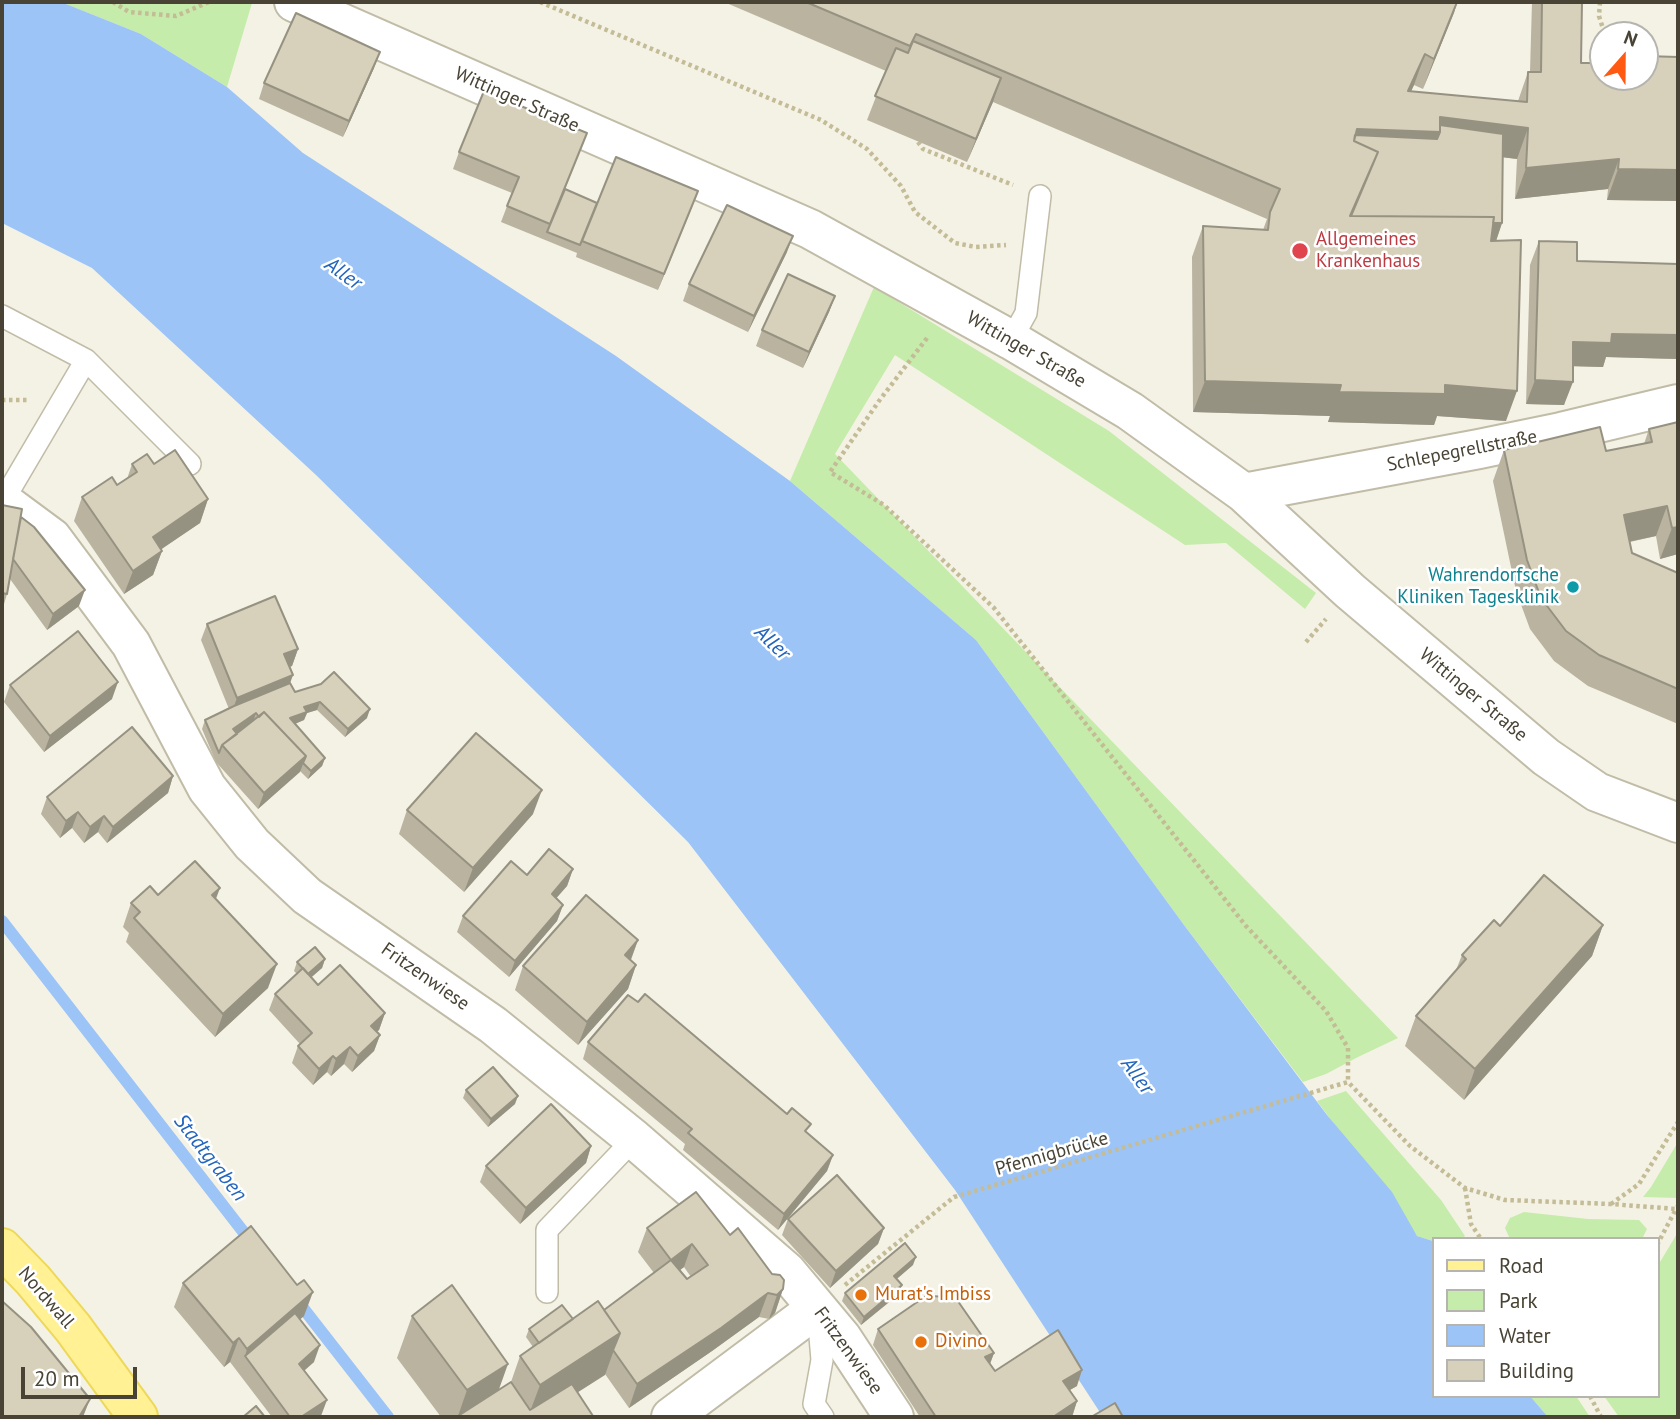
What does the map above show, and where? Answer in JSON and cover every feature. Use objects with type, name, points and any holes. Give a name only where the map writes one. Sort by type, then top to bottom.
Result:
[{"type":"main road","name":"Nordwall","points":[[2,1248],[73,1328],[138,1417]]},
{"type":"street","name":"Wittinger Straße","points":[[294,2],[810,229],[1011,340],[1130,411],[1244,493],[1350,591],[1546,757],[1597,792],[1678,823]]},
{"type":"street","name":"Schlepegrellstraße","points":[[1244,493],[1479,449],[1678,404]]},
{"type":"street","name":"Fritzenwiese","points":[[3,501],[51,538],[131,643],[207,788],[251,844],[307,896],[493,1025],[634,1139],[786,1271],[842,1338],[894,1417]]},
{"type":"street","points":[[671,1417],[817,1308]]},
{"type":"lane","points":[[1011,340],[1026,313],[1040,196]]},
{"type":"lane","points":[[2,316],[86,360],[190,464]]},
{"type":"lane","points":[[3,501],[86,360]]},
{"type":"lane","points":[[547,1292],[547,1230],[634,1139]]},
{"type":"lane","points":[[817,1308],[821,1360],[814,1404],[823,1417]]},
{"type":"path","points":[[113,2],[130,12],[176,16],[209,2]]},
{"type":"path","points":[[540,2],[821,120],[867,149],[901,186],[915,212],[955,243],[975,247],[1018,244]]},
{"type":"path","points":[[1600,2],[1601,21]]},
{"type":"path","points":[[918,142],[923,149],[1040,196]]},
{"type":"path","points":[[909,361],[830,471],[884,505],[994,608],[1246,926],[1326,1011],[1348,1048],[1348,1082],[1410,1146],[1465,1188],[1505,1200],[1677,1208],[1659,1241]]},
{"type":"path","name":"Pfennigbrücke","points":[[817,1308],[954,1197],[1348,1082]]},
{"type":"path","points":[[1611,1204],[1639,1184],[1678,1122]]},
{"type":"path","points":[[1465,1188],[1471,1224],[1480,1237]]},
{"type":"path","points":[[1591,1398],[1601,1417]]},
{"type":"green space","points":[[61,2],[252,3],[227,87],[141,34]]},
{"type":"green space","points":[[874,287],[1109,431],[1316,593],[1305,609],[1226,543],[1185,545],[895,355],[835,454],[1398,1038],[1326,1074],[1303,1082],[1184,925],[976,640],[790,481]]},
{"type":"green space","points":[[1346,1091],[1441,1200],[1465,1236],[1432,1237],[1432,1241],[1417,1236],[1317,1101]]},
{"type":"green space","points":[[1678,1142],[1678,1198],[1643,1197],[1651,1187]]},
{"type":"green space","points":[[1524,1212],[1588,1219],[1639,1220],[1647,1229],[1643,1237],[1509,1237],[1505,1228],[1510,1218]]},
{"type":"green space","points":[[1678,1232],[1678,1417],[1619,1417],[1605,1398],[1659,1398],[1659,1264]]},
{"type":"green space","points":[[1532,1398],[1577,1398],[1590,1417],[1548,1417]]},
{"type":"water","name":"Aller","points":[[2,2],[61,2],[141,34],[227,87],[303,153],[616,356],[790,481],[976,640],[1327,1115],[1392,1192],[1417,1236],[1432,1241],[1432,1398],[1532,1398],[1548,1417],[1103,1417],[955,1190],[688,842],[316,475],[92,268],[2,223]]},
{"type":"building","points":[[806,2],[1457,2],[1434,59],[1425,54],[1408,91],[1527,102],[1528,72],[1541,72],[1542,2],[1582,2],[1581,63],[1589,63],[1589,91],[1659,91],[1659,56],[1678,57],[1678,170],[1618,169],[1619,159],[1526,168],[1528,128],[1440,117],[1440,132],[1357,129],[1354,141],[1378,152],[1350,216],[1494,217],[1491,241],[1521,240],[1517,391],[1445,385],[1445,394],[1339,392],[1341,385],[1205,381],[1203,226],[1268,230],[1270,212],[1280,189],[916,34],[910,46]]},
{"type":"building","points":[[296,13],[380,52],[349,121],[264,83]]},
{"type":"building","points":[[913,41],[1001,78],[976,139],[875,96],[896,48],[908,53]]},
{"type":"building","points":[[484,91],[587,133],[550,224],[507,206],[519,177],[459,152]]},
{"type":"building","points":[[1440,125],[1503,134],[1502,223],[1493,223],[1494,217],[1351,216],[1378,152],[1354,141],[1355,135],[1437,139]]},
{"type":"building","points":[[616,157],[698,191],[664,274],[582,241]]},
{"type":"building","points":[[565,189],[597,203],[580,245],[547,232]]},
{"type":"building","points":[[727,205],[793,236],[754,316],[689,284]]},
{"type":"building","points":[[1539,241],[1577,242],[1577,261],[1678,264],[1678,335],[1612,334],[1611,343],[1573,342],[1573,382],[1535,380]]},
{"type":"building","points":[[788,274],[835,296],[809,352],[762,330]]},
{"type":"building","name":"Wahrendorfsche Kliniken Tagesklinik","points":[[1678,422],[1678,527],[1672,528],[1667,506],[1624,515],[1632,553],[1678,573],[1678,689],[1599,655],[1566,631],[1541,598],[1527,560],[1504,450],[1600,427],[1606,451],[1652,442],[1649,429]]},
{"type":"building","points":[[175,450],[208,499],[153,537],[162,551],[133,571],[82,497],[112,477],[117,485],[137,472],[132,464],[147,454],[154,464]]},
{"type":"building","points":[[2,505],[22,509],[7,594],[2,593]]},
{"type":"building","points":[[21,517],[34,527],[85,590],[53,614],[13,559]]},
{"type":"building","points":[[275,596],[298,649],[284,654],[293,675],[237,698],[207,624]]},
{"type":"building","points":[[78,631],[118,682],[50,736],[10,685]]},
{"type":"building","points":[[334,672],[370,709],[348,729],[320,702],[304,707],[307,712],[290,718],[325,758],[311,771],[303,763],[306,756],[264,712],[259,717],[256,713],[233,729],[237,734],[222,745],[219,753],[205,720],[290,683],[295,692],[321,684]]},
{"type":"building","points":[[264,712],[306,756],[264,793],[222,745]]},
{"type":"building","points":[[132,727],[173,776],[113,827],[104,816],[90,827],[78,812],[66,821],[47,797]]},
{"type":"building","points":[[476,733],[542,790],[473,868],[407,810]]},
{"type":"building","points":[[549,849],[573,869],[552,894],[563,905],[515,961],[463,916],[511,861],[527,875]]},
{"type":"building","points":[[195,861],[220,888],[212,895],[277,964],[223,1014],[134,918],[140,912],[131,903],[150,886],[158,895]]},
{"type":"building","points":[[1544,875],[1603,925],[1475,1069],[1416,1016],[1466,959],[1462,955],[1494,920],[1500,926]]},
{"type":"building","points":[[586,895],[638,940],[625,955],[636,965],[587,1022],[523,966]]},
{"type":"building","points":[[315,947],[325,959],[308,974],[297,962]]},
{"type":"building","points":[[340,965],[385,1013],[371,1026],[380,1035],[358,1056],[350,1047],[336,1059],[333,1056],[319,1069],[298,1046],[312,1033],[275,994],[303,968],[318,985]]},
{"type":"building","points":[[645,994],[787,1114],[792,1108],[811,1124],[805,1131],[833,1155],[784,1214],[688,1133],[692,1129],[588,1042],[628,995],[638,1002]]},
{"type":"building","points":[[493,1067],[518,1096],[491,1119],[466,1090]]},
{"type":"building","points":[[551,1104],[591,1146],[526,1208],[486,1166]]},
{"type":"building","points":[[837,1175],[884,1228],[836,1271],[788,1219]]},
{"type":"building","points":[[696,1192],[730,1235],[738,1228],[772,1274],[780,1275],[784,1280],[783,1289],[777,1295],[768,1293],[637,1384],[613,1350],[620,1333],[604,1310],[671,1260],[647,1228]],"holes":[[[692,1244],[708,1265],[687,1279],[671,1260]]]},
{"type":"building","points":[[251,1226],[297,1285],[304,1280],[313,1292],[247,1349],[239,1338],[233,1343],[183,1283]]},
{"type":"building","points":[[905,1243],[916,1257],[894,1276],[902,1285],[864,1317],[845,1293]]},
{"type":"building","points":[[452,1285],[508,1364],[467,1390],[412,1316]]},
{"type":"building","points":[[926,1296],[955,1297],[994,1353],[985,1357],[995,1371],[1058,1330],[1082,1370],[1063,1381],[1077,1401],[1053,1417],[936,1417],[878,1329]]},
{"type":"building","points":[[2,1301],[31,1327],[90,1399],[79,1417],[2,1417]]},
{"type":"building","points":[[598,1301],[620,1333],[540,1385],[520,1356]]},
{"type":"building","points":[[562,1305],[573,1319],[539,1343],[529,1329]]},
{"type":"building","points":[[295,1313],[320,1345],[299,1364],[327,1400],[301,1417],[290,1417],[245,1356]]},
{"type":"building","points":[[511,1382],[530,1410],[572,1384],[593,1416],[458,1416]]},
{"type":"building","points":[[1115,1403],[1123,1417],[1091,1417]]},
{"type":"building","points":[[256,1406],[265,1417],[243,1417]]},
{"type":"waterway","name":"Stadtgraben","points":[[2,921],[252,1243]]},
{"type":"waterway","name":"Stadtgraben","points":[[296,1299],[388,1417]]},
{"type":"place","name":"Allgemeines Krankenhaus","points":[[1300,251]]},
{"type":"place","name":"Wahrendorfsche Kliniken Tagesklinik","points":[[1573,587]]},
{"type":"place","name":"Murat's Imbiss","points":[[861,1295]]},
{"type":"place","name":"Divino","points":[[921,1342]]}]
